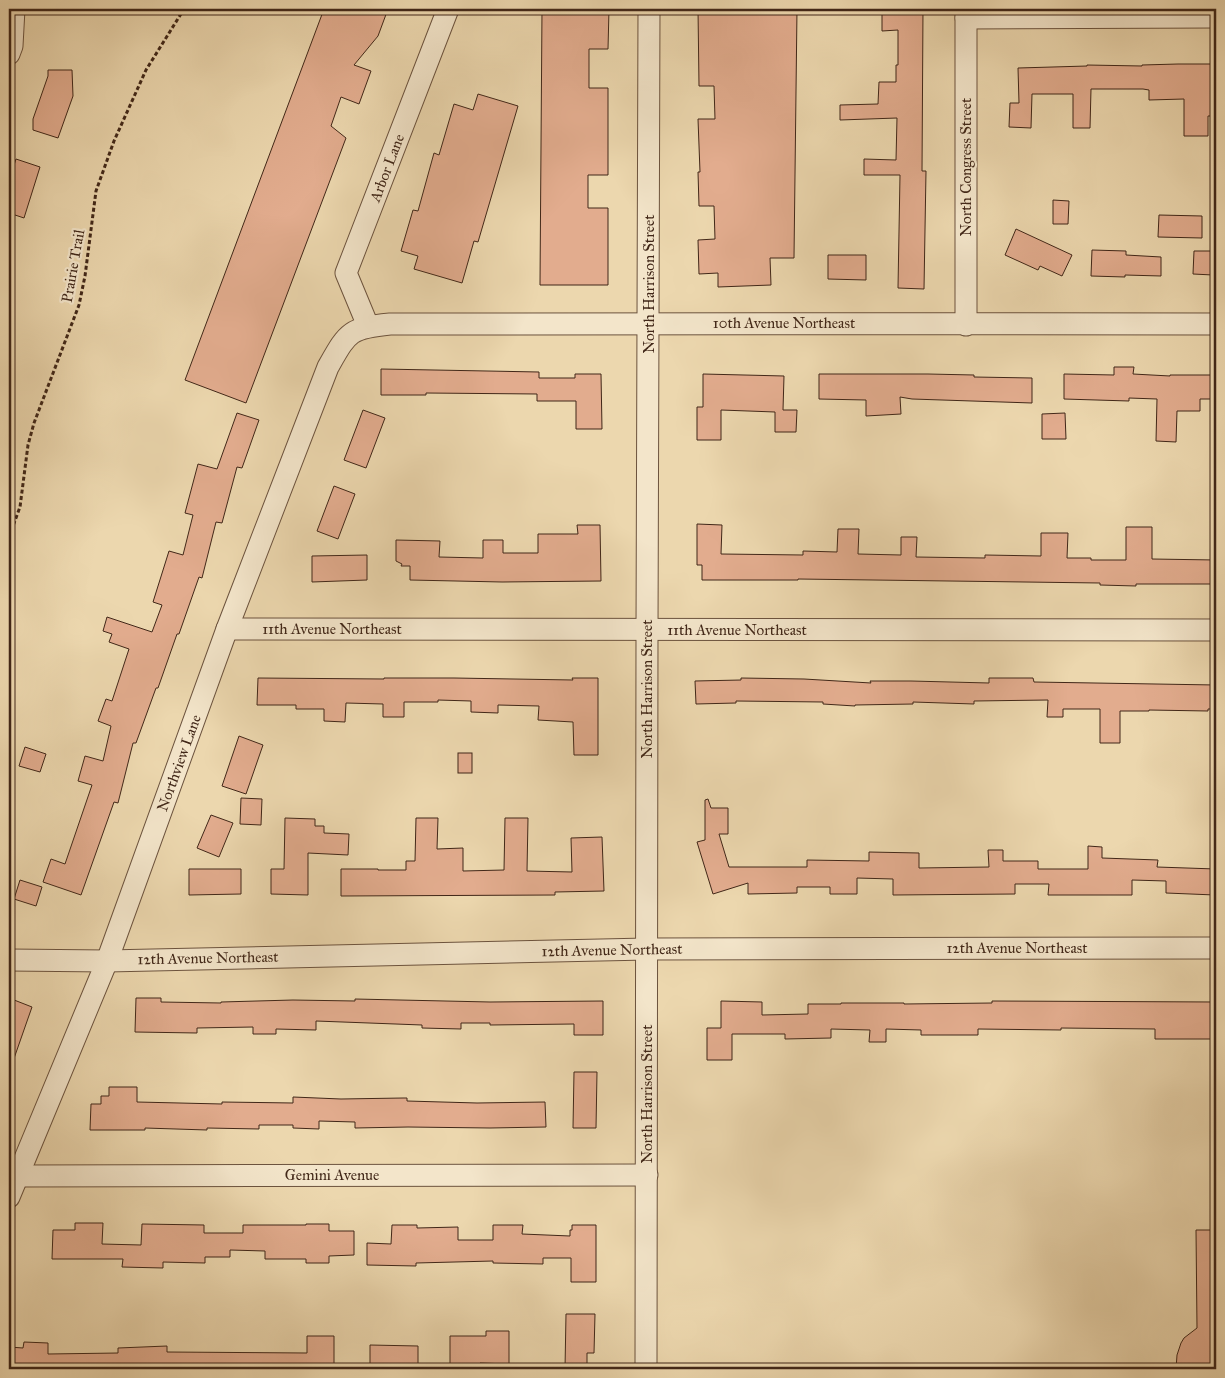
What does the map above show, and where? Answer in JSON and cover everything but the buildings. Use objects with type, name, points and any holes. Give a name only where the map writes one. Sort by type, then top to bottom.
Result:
[{"type":"street","points":[[9,54],[12,46],[14,9]]},
{"type":"street","name":"Arbor Lane","points":[[360,329],[346,273],[448,9]]},
{"type":"street","name":"North Harrison Street","points":[[646,1369],[649,9]]},
{"type":"street","points":[[966,14],[1216,17]]},
{"type":"street","name":"North Congress Street","points":[[966,14],[966,325]]},
{"type":"street","name":"10th Avenue Northeast","points":[[360,329],[390,324],[648,322],[966,325],[1216,324]]},
{"type":"street","name":"Northview Lane","points":[[9,1197],[107,961],[227,629],[328,367],[342,343],[360,329]]},
{"type":"street","name":"11th Avenue Northeast","points":[[227,629],[1216,630]]},
{"type":"street","name":"12th Avenue Northeast","points":[[9,960],[107,961],[646,948],[1216,948]]},
{"type":"street","name":"Gemini Avenue","points":[[17,1176],[647,1175]]},
{"type":"path","name":"Prairie Trail","points":[[9,537],[20,507],[28,445],[34,423],[79,305],[85,276],[96,191],[114,141],[146,70],[184,9]]}]
